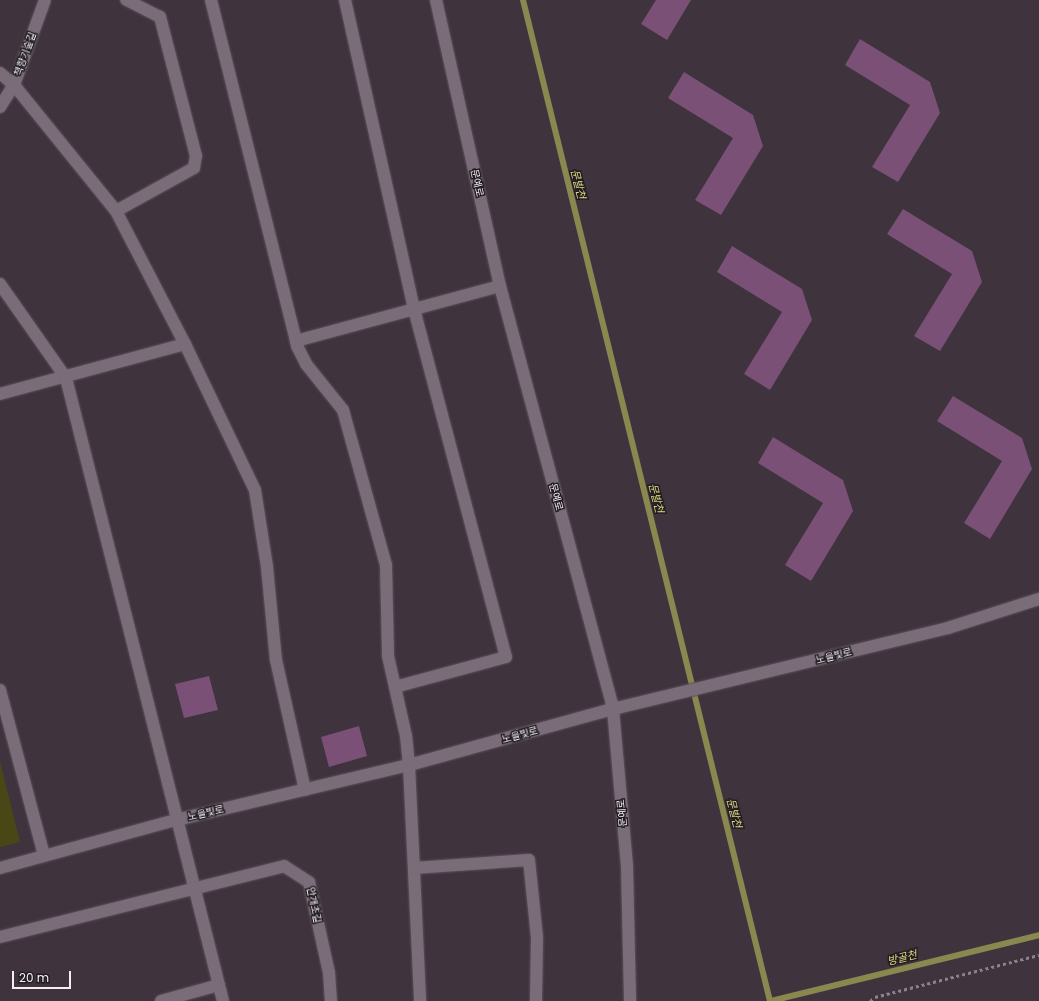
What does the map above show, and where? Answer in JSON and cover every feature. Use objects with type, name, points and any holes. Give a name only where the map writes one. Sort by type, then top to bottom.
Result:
[{"type":"street","name":"책향기숲길","points":[[0,107],[14,85],[45,0]]},
{"type":"street","points":[[116,210],[194,168],[196,156],[160,17],[126,0]]},
{"type":"street","points":[[211,0],[296,341],[306,364],[334,396],[348,424],[386,566],[388,656],[409,765],[420,1001]]},
{"type":"street","points":[[345,0],[414,309],[506,657],[395,687]]},
{"type":"street","name":"문예로","points":[[436,0],[500,286],[613,709],[627,866],[630,1001]]},
{"type":"street","points":[[0,74],[14,85],[116,210],[185,344],[255,490],[268,567],[276,660],[305,790]]},
{"type":"street","points":[[0,284],[66,378],[176,820],[223,1001]]},
{"type":"street","points":[[296,341],[500,286]]},
{"type":"street","points":[[0,394],[66,378],[185,344]]},
{"type":"street","name":"노을빛로","points":[[0,868],[176,820],[409,765],[613,709],[948,628],[1039,599]]},
{"type":"street","points":[[0,690],[44,855]]},
{"type":"street","points":[[414,868],[529,860],[536,937],[536,1001]]},
{"type":"street","name":"안개초길","points":[[0,937],[195,890],[284,866],[309,882],[329,973],[331,1001]]},
{"type":"street","points":[[161,1001],[219,986]]},
{"type":"path","points":[[870,1001],[875,997],[1039,955]]},
{"type":"shaded area","points":[[0,761],[20,842],[0,847]]},
{"type":"building","points":[[656,0],[691,0],[667,40],[641,24]]},
{"type":"building","points":[[860,39],[930,82],[940,113],[898,182],[872,167],[910,105],[845,65]]},
{"type":"building","points":[[684,72],[753,115],[763,146],[721,215],[695,200],[733,138],[668,98]]},
{"type":"building","points":[[903,209],[972,251],[982,282],[940,351],[914,336],[952,274],[887,234]]},
{"type":"building","points":[[732,246],[802,289],[812,320],[770,390],[744,374],[782,312],[717,272]]},
{"type":"building","points":[[953,396],[1022,438],[1032,469],[990,539],[964,523],[1002,461],[937,421]]},
{"type":"building","points":[[773,437],[843,480],[853,511],[811,581],[785,565],[823,503],[758,463]]},
{"type":"building","points":[[209,676],[218,710],[184,718],[175,684]]},
{"type":"building","points":[[359,726],[367,756],[329,767],[321,737]]},
{"type":"waterway","name":"문발천","points":[[523,0],[770,1001]]},
{"type":"waterway","name":"방골천","points":[[771,1001],[1039,935]]}]
